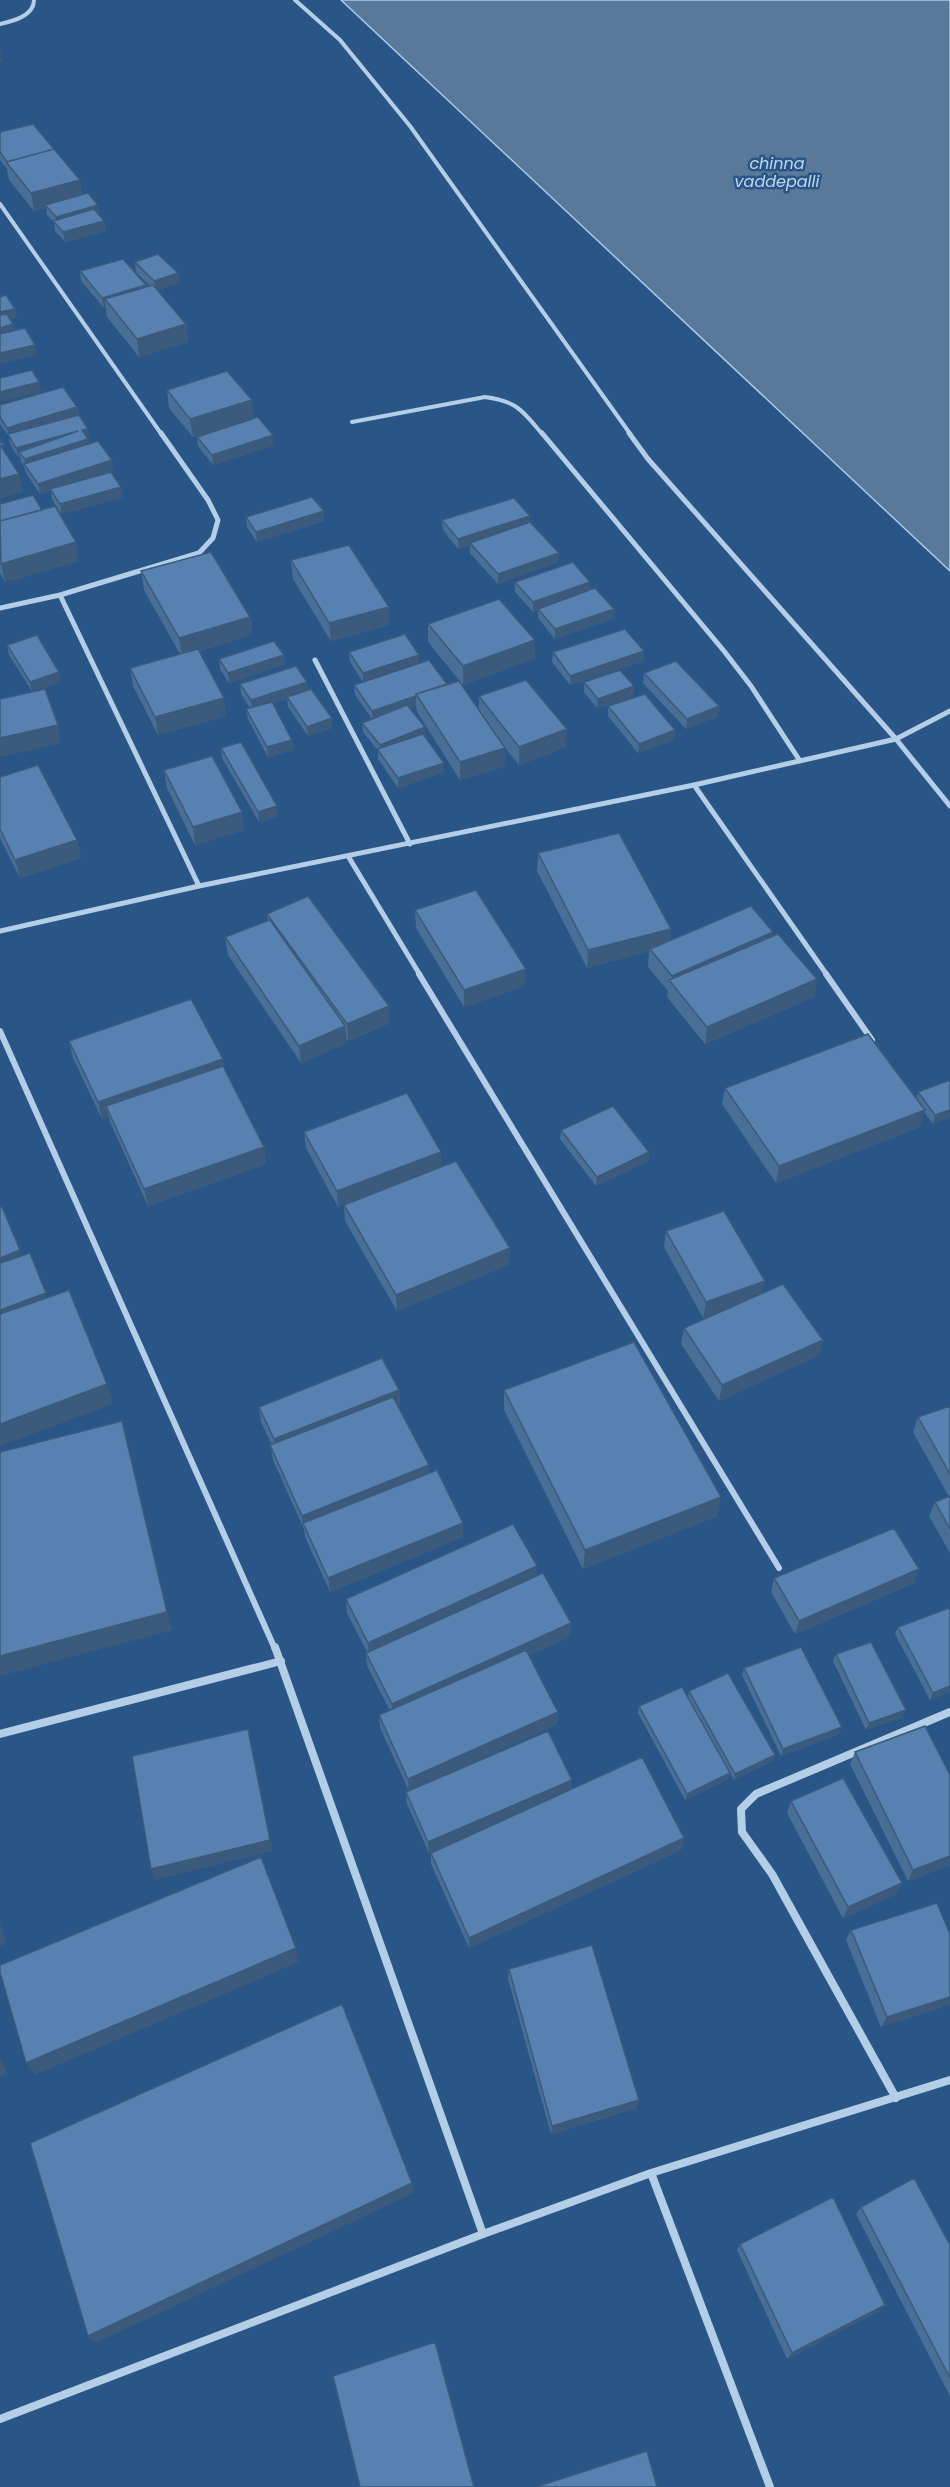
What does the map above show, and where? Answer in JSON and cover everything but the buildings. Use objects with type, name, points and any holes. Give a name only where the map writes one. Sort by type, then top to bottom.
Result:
[{"type":"street","points":[[0,24],[20,20],[30,14],[34,0]]},
{"type":"street","points":[[295,0],[340,40],[410,126],[648,459],[896,739],[950,806]]},
{"type":"street","points":[[0,204],[207,500],[218,520],[213,538],[199,553],[60,595],[0,608]]},
{"type":"street","points":[[352,422],[485,398],[501,399],[519,406],[724,651],[751,686],[800,761]]},
{"type":"street","points":[[60,595],[199,886]]},
{"type":"street","points":[[315,660],[410,844]]},
{"type":"street","points":[[0,931],[199,886],[694,785],[896,739],[950,711]]},
{"type":"street","points":[[694,785],[877,1049]]},
{"type":"street","points":[[348,856],[779,1568]]},
{"type":"street","points":[[0,1032],[280,1661],[483,2234]]},
{"type":"street","points":[[0,1734],[280,1661]]},
{"type":"street","points":[[896,2098],[772,1874],[742,1832],[741,1809],[756,1794],[950,1712]]},
{"type":"street","points":[[0,2419],[483,2234],[651,2173],[950,2080]]},
{"type":"street","points":[[651,2173],[770,2487]]},
{"type":"water","name":"chinna vaddepalli","points":[[341,0],[950,0],[950,571]]}]
